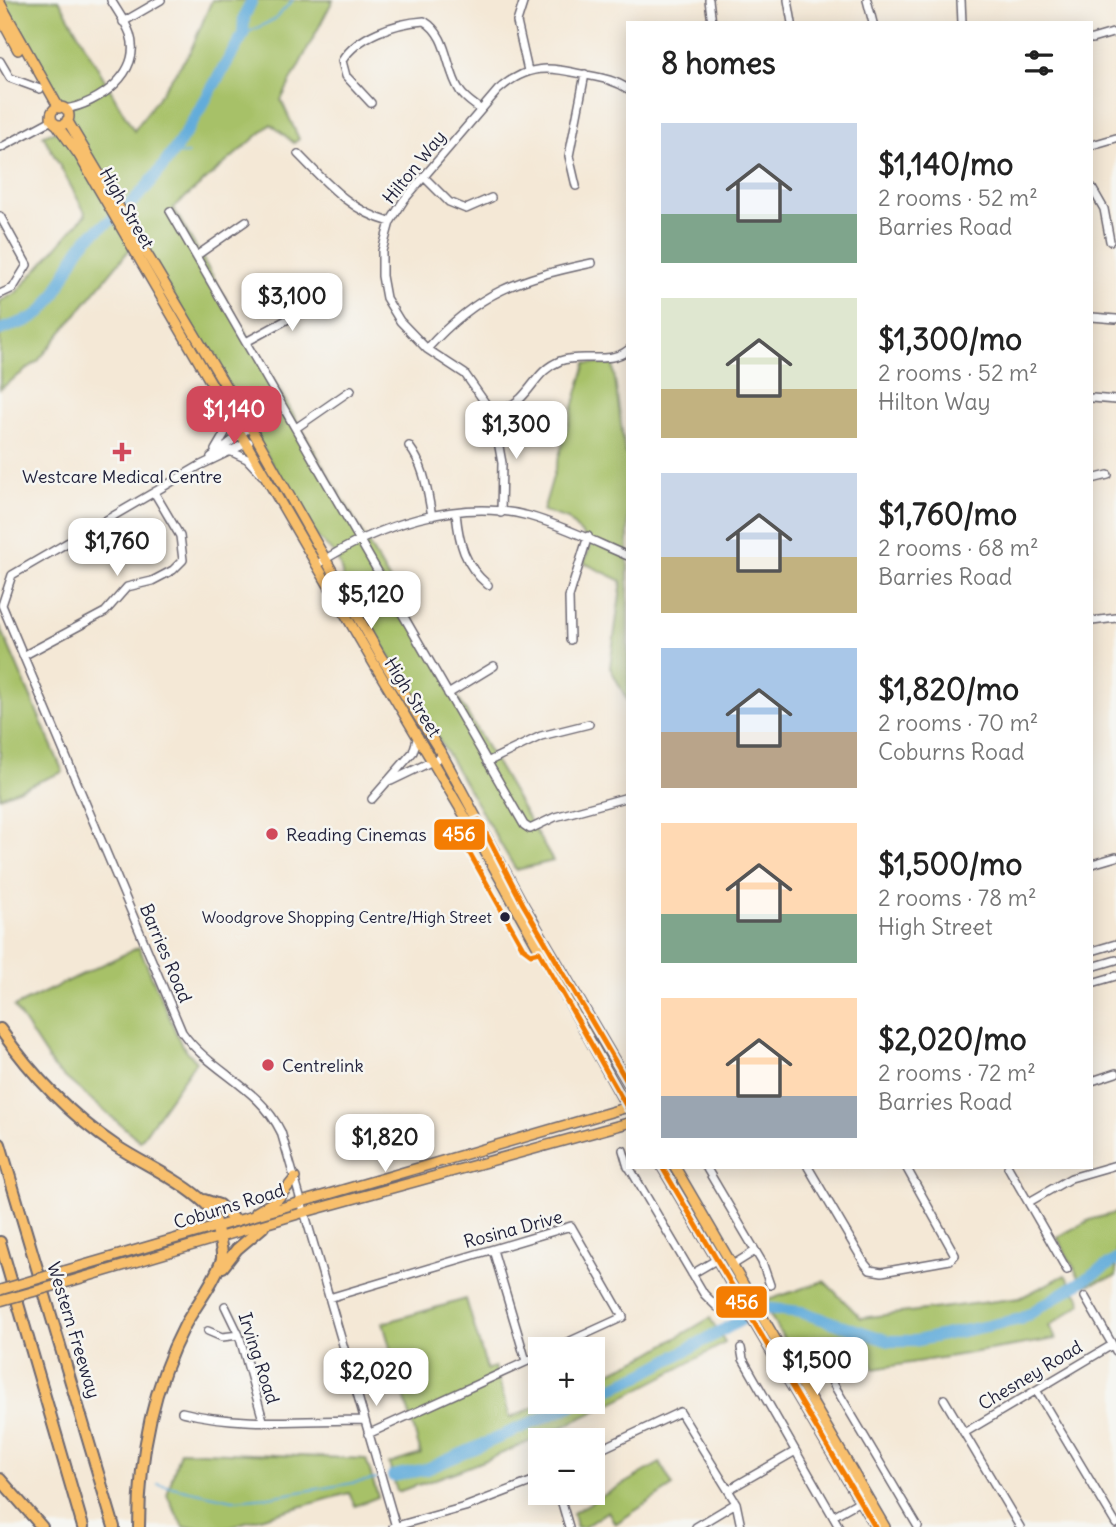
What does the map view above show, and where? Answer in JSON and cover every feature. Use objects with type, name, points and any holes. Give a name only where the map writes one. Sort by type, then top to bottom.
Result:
[{"type":"highway","points":[[0,1028],[33,1072],[77,1116],[117,1146],[201,1200],[211,1210],[216,1227],[222,1259],[178,1339],[153,1404],[143,1456],[139,1527]]},
{"type":"highway","name":"Western Freeway","points":[[0,1144],[114,1527]]},
{"type":"highway","points":[[201,1200],[210,1200],[219,1205],[235,1221]]},
{"type":"highway","points":[[212,1280],[237,1249],[263,1227]]},
{"type":"highway","points":[[0,1242],[83,1527]]},
{"type":"highway","points":[[0,1479],[42,1527]]},
{"type":"main road","name":"High Street","points":[[0,3],[79,155],[245,444],[443,756],[523,904],[626,1080]]},
{"type":"main road","name":"High Street","points":[[0,18],[40,89],[60,116],[250,427],[320,563],[626,1104]]},
{"type":"main road","name":"Coburns Road","points":[[0,1290],[425,1163],[626,1109]]},
{"type":"main road","name":"Coburns Road","points":[[0,1301],[263,1227],[305,1212],[626,1124]]},
{"type":"main road","points":[[425,1163],[427,1178]]},
{"type":"main road","points":[[663,1169],[756,1314],[863,1498],[875,1527]]},
{"type":"main road","points":[[676,1169],[720,1257]]},
{"type":"main road","points":[[253,1216],[283,1195],[295,1178]]},
{"type":"main road","points":[[863,1498],[886,1527]]},
{"type":"street","points":[[0,148],[113,88],[127,69],[132,50],[130,35],[111,0]]},
{"type":"street","points":[[123,22],[161,0]]},
{"type":"street","points":[[524,0],[517,22],[528,71],[552,67],[615,80],[626,88]]},
{"type":"street","points":[[709,0],[712,21]]},
{"type":"street","points":[[788,0],[792,21]]},
{"type":"street","points":[[867,0],[872,21]]},
{"type":"street","points":[[961,0],[962,21]]},
{"type":"street","points":[[371,103],[345,76],[342,61],[350,48],[363,39],[424,21],[435,28],[440,36],[459,90],[481,110]]},
{"type":"street","points":[[1093,39],[1116,32]]},
{"type":"street","points":[[0,61],[10,78],[40,89]]},
{"type":"street","name":"Hilton Way","points":[[500,513],[502,463],[493,414],[465,374],[427,349],[400,321],[386,298],[382,276],[382,251],[390,222],[404,200],[512,77],[528,71]]},
{"type":"street","points":[[576,186],[569,156],[585,75]]},
{"type":"street","points":[[1093,145],[1116,138]]},
{"type":"street","points":[[298,154],[349,205],[371,217],[390,222]]},
{"type":"street","points":[[424,177],[449,202],[466,209],[491,198]]},
{"type":"street","points":[[1093,190],[1104,209],[1110,241]]},
{"type":"street","name":"High Street","points":[[170,211],[524,825],[530,830],[555,817],[626,798]]},
{"type":"street","points":[[0,216],[27,265],[13,288],[0,294]]},
{"type":"street","points":[[196,256],[246,221]]},
{"type":"street","points":[[427,349],[459,316],[504,287],[527,277],[592,263]]},
{"type":"street","points":[[246,342],[301,312],[313,295]]},
{"type":"street","points":[[1093,317],[1116,319]]},
{"type":"street","points":[[493,414],[523,397],[542,370],[577,356],[608,358],[626,351]]},
{"type":"street","points":[[296,428],[351,390]]},
{"type":"street","points":[[1093,398],[1116,400]]},
{"type":"street","name":"Barries Road","points":[[211,457],[232,421]]},
{"type":"street","name":"Barries Road","points":[[199,466],[250,427]]},
{"type":"street","name":"Barries Road","points":[[256,438],[199,466],[12,575],[2,605],[182,1032],[194,1049],[249,1088],[268,1108],[281,1132],[395,1527]]},
{"type":"street","points":[[409,446],[422,466],[432,516]]},
{"type":"street","points":[[229,451],[247,459],[265,478]]},
{"type":"street","points":[[1093,479],[1108,475]]},
{"type":"street","points":[[23,656],[105,612],[127,587],[152,581],[173,570],[183,560],[180,536],[154,492]]},
{"type":"street","points":[[456,513],[466,560],[475,574],[488,585]]},
{"type":"street","points":[[320,563],[361,540],[394,526],[456,513],[525,515],[588,536],[626,555]]},
{"type":"street","points":[[570,640],[569,597],[588,536]]},
{"type":"street","points":[[1093,621],[1116,618]]},
{"type":"street","points":[[448,694],[494,666]]},
{"type":"street","points":[[487,762],[541,736],[589,724]]},
{"type":"street","points":[[372,799],[413,752],[418,736]]},
{"type":"street","points":[[390,781],[443,756]]},
{"type":"street","points":[[1093,864],[1116,857]]},
{"type":"street","points":[[1093,951],[1116,944]]},
{"type":"street","points":[[1093,967],[1116,960]]},
{"type":"street","points":[[1093,983],[1116,976]]},
{"type":"street","points":[[1093,1081],[1116,1073]]},
{"type":"street","points":[[623,1150],[626,1160]]},
{"type":"street","points":[[1029,1202],[1072,1178],[1116,1165]]},
{"type":"street","points":[[629,1169],[692,1275],[708,1299],[717,1307]]},
{"type":"street","points":[[707,1169],[755,1251],[770,1285]]},
{"type":"street","points":[[808,1169],[865,1264],[870,1270],[882,1272],[950,1259],[955,1255],[907,1169]]},
{"type":"street","points":[[1009,1169],[1068,1270]]},
{"type":"street","name":"Rosina Drive","points":[[329,1298],[571,1226],[623,1317],[579,1337]]},
{"type":"street","points":[[368,1434],[526,1361],[493,1250]]},
{"type":"street","points":[[727,1268],[755,1251]]},
{"type":"street","points":[[692,1275],[720,1257]]},
{"type":"street","points":[[1085,1297],[1114,1348]]},
{"type":"street","name":"Irving Road","points":[[225,1306],[239,1335],[263,1420]]},
{"type":"street","points":[[208,1331],[222,1337],[239,1335]]},
{"type":"street","points":[[741,1348],[743,1359],[839,1527]]},
{"type":"street","name":"Chesney Road","points":[[964,1433],[1114,1348]]},
{"type":"street","points":[[819,1369],[831,1380],[918,1527]]},
{"type":"street","points":[[1036,1390],[1116,1524]]},
{"type":"street","points":[[944,1399],[1020,1527]]},
{"type":"street","points":[[182,1412],[198,1416],[263,1420],[364,1420]]},
{"type":"street","points":[[605,1447],[680,1412],[736,1503],[741,1527]]},
{"type":"street","points":[[729,1490],[794,1452]]},
{"type":"street","points":[[395,1527],[465,1507],[528,1483]]},
{"type":"street","points":[[833,1516],[863,1498]]},
{"type":"street","points":[[696,1527],[736,1503]]},
{"type":"street","points":[[563,1505],[569,1527]]},
{"type":"green space","points":[[2,0],[59,0],[134,131],[190,52],[212,0],[333,0],[281,100],[299,139],[294,143],[271,124],[173,208],[553,861],[516,870],[343,578],[336,556],[312,532],[139,238],[38,361],[0,389],[0,301],[16,293],[86,214],[43,135],[73,125],[70,113],[66,106],[56,99]]},
{"type":"green space","points":[[586,363],[613,365],[626,454],[626,698],[610,667],[622,581],[584,563],[591,544],[568,519],[543,511]]},
{"type":"green space","points":[[0,626],[63,772],[0,797]]},
{"type":"green space","points":[[139,947],[181,1044],[196,1061],[140,1141],[54,1068],[14,1007]]},
{"type":"green space","points":[[1116,1213],[1116,1276],[1084,1286],[1057,1237],[1092,1219]]},
{"type":"green space","points":[[1065,1275],[1080,1297],[1081,1304],[1049,1326],[1056,1339],[874,1369],[866,1350],[840,1345],[829,1359],[803,1370],[762,1302],[824,1281],[861,1318],[1020,1298]]},
{"type":"green space","points":[[466,1299],[487,1370],[495,1367],[510,1418],[528,1410],[528,1414],[589,1414],[560,1428],[528,1428],[528,1442],[482,1462],[397,1492],[389,1464],[421,1454],[383,1323]]},
{"type":"green space","points":[[710,1318],[725,1343],[605,1406],[605,1374],[649,1354]]},
{"type":"green space","points":[[180,1451],[366,1459],[378,1497],[355,1506],[349,1493],[228,1527],[183,1527],[167,1495]]},
{"type":"green space","points":[[660,1463],[673,1486],[615,1524],[608,1511],[584,1527],[576,1527],[573,1513],[587,1505],[605,1505],[605,1495]]},
{"type":"waterway","points":[[124,209],[158,174],[189,128],[243,35],[244,17],[252,0]]},
{"type":"waterway","points":[[243,35],[275,19],[293,0]]},
{"type":"waterway","points":[[170,155],[188,154]]},
{"type":"waterway","points":[[99,229],[111,220]]},
{"type":"waterway","points":[[0,330],[41,312],[56,293],[78,251],[94,233]]},
{"type":"waterway","points":[[605,1391],[643,1374],[763,1308],[801,1312],[889,1341],[915,1341],[1021,1319],[1116,1260]]},
{"type":"waterway","points":[[506,1434],[552,1414]]},
{"type":"waterway","points":[[393,1476],[427,1469],[500,1437]]},
{"type":"waterway","points":[[388,1477],[393,1476]]},
{"type":"waterway","points":[[158,1484],[233,1500],[269,1497],[377,1479]]},
{"type":"transit line","name":"456","points":[[626,1080],[523,904],[479,820],[463,827],[459,834],[523,948],[531,954],[539,952],[626,1105]]},
{"type":"transit line","name":"456","points":[[663,1169],[875,1527]]},
{"type":"place","name":"Westcare Medical Centre","points":[[122,452]]},
{"type":"place","name":"Reading Cinemas","points":[[272,834]]},
{"type":"place","name":"Woodgrove Shopping Centre/High Street","points":[[505,917]]},
{"type":"place","name":"Centrelink","points":[[268,1065]]}]
